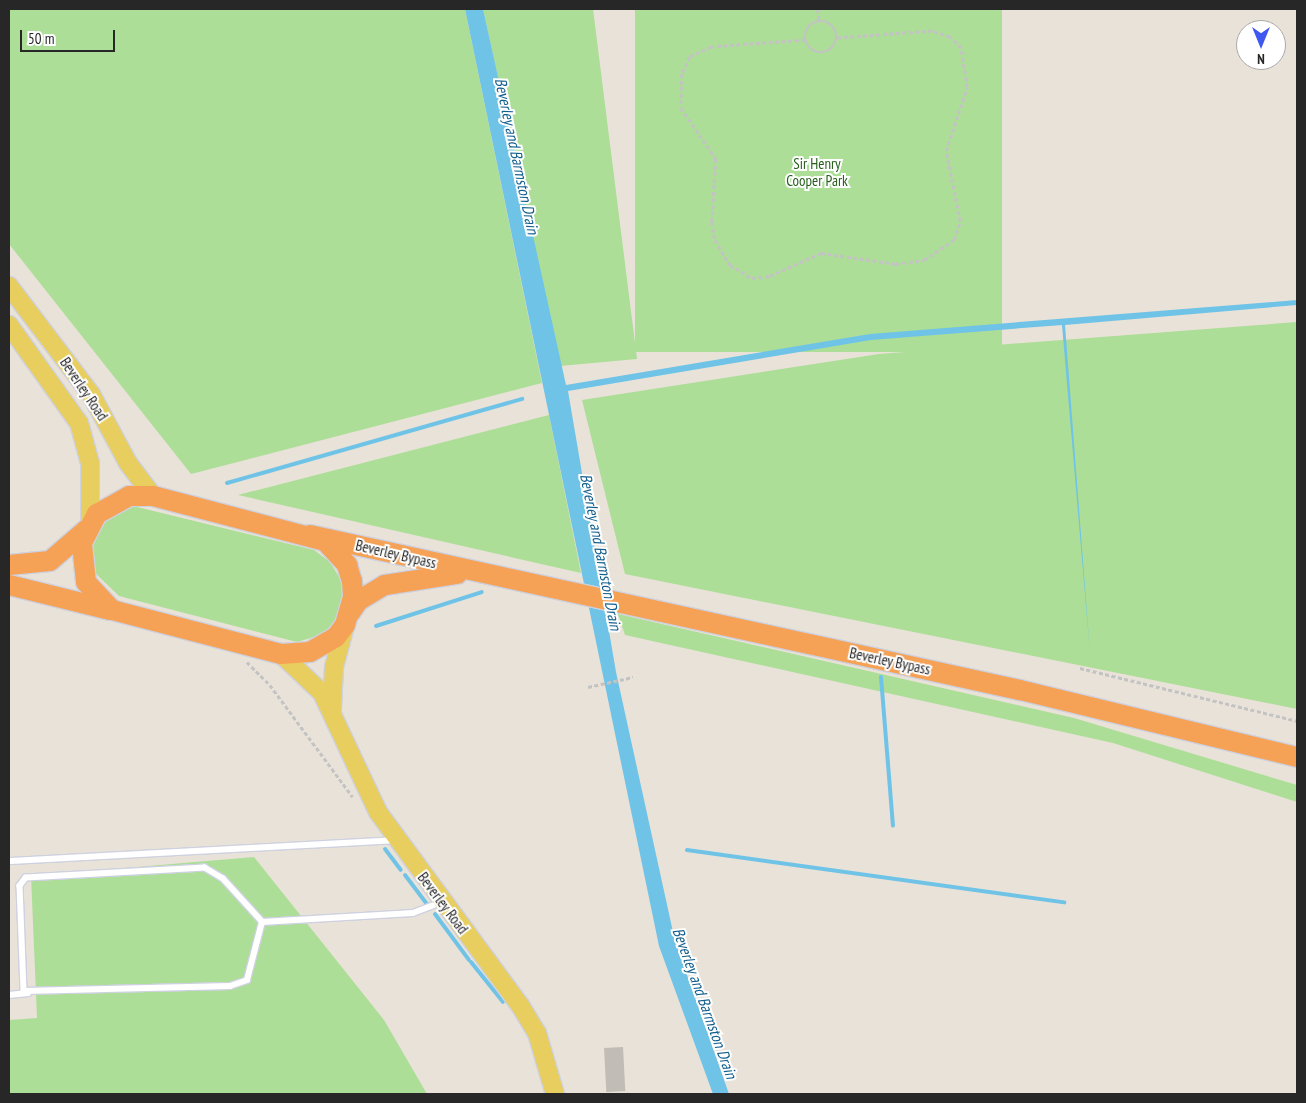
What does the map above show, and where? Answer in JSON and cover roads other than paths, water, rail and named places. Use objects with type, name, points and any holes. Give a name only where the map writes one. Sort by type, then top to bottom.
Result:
[{"type":"highway","name":"Beverley Bypass","points":[[9,564],[50,561],[117,500],[153,496],[481,573],[1020,690],[1297,757]]},
{"type":"highway","points":[[88,527],[80,556],[86,582],[112,610]]},
{"type":"highway","points":[[310,534],[325,541],[347,565],[353,589],[347,619]]},
{"type":"highway","name":"Beverley Bypass","points":[[9,585],[281,654],[310,652],[336,637],[358,601],[385,585],[481,573]]},
{"type":"main road","name":"Beverley Road","points":[[9,286],[91,394],[128,464],[153,496]]},
{"type":"main road","name":"Beverley Road","points":[[9,325],[78,423],[90,463],[88,527]]},
{"type":"main road","name":"Beverley Road","points":[[332,709],[334,667],[347,619]]},
{"type":"main road","name":"Beverley Road","points":[[281,654],[310,679],[332,709],[357,773],[397,840],[533,1026],[556,1093]]},
{"type":"lane","points":[[9,861],[397,840]]},
{"type":"lane","points":[[28,993],[22,986],[21,896],[26,878],[205,868],[223,878],[262,922]]},
{"type":"lane","points":[[262,922],[413,913],[442,902]]},
{"type":"lane","points":[[9,995],[240,984],[252,971],[262,922]]},
{"type":"water","points":[[465,9],[483,9],[566,385],[870,334],[1297,300],[1297,305],[1065,325],[1090,653],[1062,325],[871,340],[568,391],[616,672],[675,941],[729,1094],[713,1094],[659,946]]},
{"type":"waterway","points":[[227,483],[522,399]]},
{"type":"waterway","points":[[376,626],[482,592]]},
{"type":"waterway","points":[[881,677],[893,826]]},
{"type":"waterway","points":[[385,849],[401,870]]},
{"type":"waterway","points":[[687,850],[1064,902]]},
{"type":"waterway","points":[[405,875],[428,905]]},
{"type":"waterway","points":[[435,914],[469,960]]},
{"type":"waterway","points":[[471,962],[503,1002]]},
{"type":"water label","name":"Beverley and Barmston Drain","points":[[517,156]]},
{"type":"water label","name":"Beverley and Barmston Drain","points":[[601,552]]},
{"type":"water label","name":"Beverley and Barmston Drain","points":[[705,1003]]},
{"type":"park label","name":"Sir Henry Cooper Park","points":[[817,172]]}]
